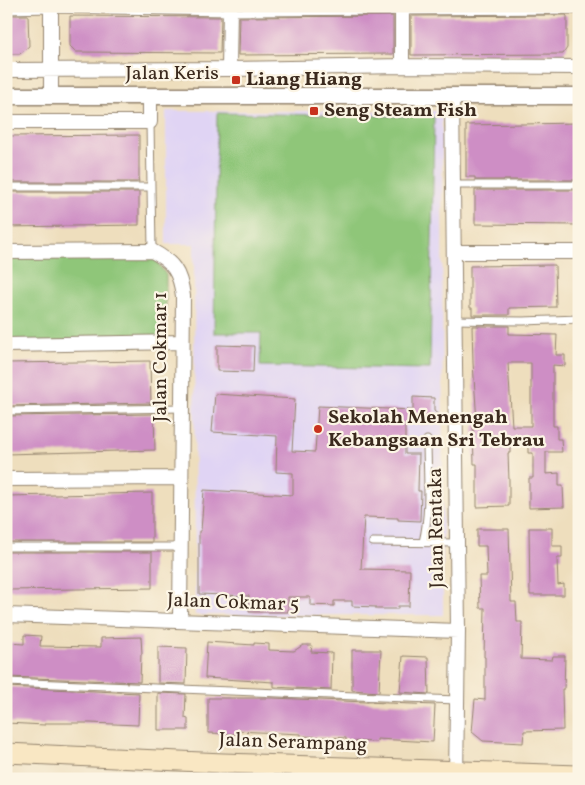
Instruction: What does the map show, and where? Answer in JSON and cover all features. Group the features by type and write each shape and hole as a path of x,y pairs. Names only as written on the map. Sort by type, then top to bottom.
{"main road":[{"name":"Jalan Serampang","path":"6,753 456,775 579,775"}],"street":[{"path":"51,8 51,96"},
{"path":"402,8 402,66"},
{"path":"229,69 230,9"},
{"path":"6,70 402,66 579,67"},
{"path":"6,122 150,122 150,95"},
{"name":"Jalan Keris","path":"6,96 579,96"},
{"name":"Jalan Rentaka","path":"452,96 458,631 456,775"},
{"path":"6,252 152,251"},
{"name":"Jalan Cokmar 1","path":"152,251 163,257 173,267 181,283 183,296 180,621"},
{"path":"454,252 579,252"},
{"path":"6,345 182,342"},
{"path":"6,479 181,478"},
{"name":"Jalan Cokmar 5","path":"6,615 458,631"}],"lane":[{"path":"6,10 51,8 579,10"},
{"path":"150,122 152,251"},
{"path":"453,185 579,184"},
{"path":"6,187 151,187"},
{"path":"454,320 523,321 579,319"},
{"path":"6,411 182,408"},
{"path":"423,542 427,506 427,440"},
{"path":"372,542 457,543"},
{"path":"6,547 180,547"},
{"path":"6,682 457,700"}],"shaded area":[{"name":"Sekolah Menengah Kebangsaan Sri Tebrau","path":"166,111 442,111 443,615 195,615 194,244 166,244"}],"green space":[{"path":"217,113 434,117 430,369 260,366 261,333 214,333"},
{"path":"142,256 156,260 166,275 166,345 6,348 6,258"}],"building":[{"path":"6,15 28,15 29,46 20,54 6,54"},
{"path":"566,15 567,48 563,54 411,55 411,16"},
{"path":"70,16 221,17 220,53 76,52 70,46"},
{"path":"393,16 393,54 238,55 239,17"},
{"path":"579,123 579,180 475,180 475,177 466,177 466,125"},
{"path":"139,135 139,182 6,182 6,136"},
{"path":"475,190 579,190 579,225 475,224"},
{"path":"6,192 139,192 139,225 6,227"},
{"path":"555,265 556,307 509,308 509,315 472,315 472,308 470,308 470,266"},
{"path":"472,326 509,326 509,334 557,335 556,355 565,355 565,366 553,365 553,426 557,426 557,439 561,439 562,452 546,452 546,474 559,473 559,486 563,486 564,507 529,508 529,478 533,478 533,453 528,453 528,438 510,438 510,453 508,453 509,506 477,507 477,464 474,464 473,427 475,427 475,422 477,422","holes":["508,363 531,363 531,426 512,426"]},
{"path":"217,345 254,346 253,372 217,371"},
{"path":"150,361 151,403 6,406 6,363"},
{"path":"215,394 295,399 292,451 315,452 318,406 413,410 413,397 434,398 434,411 447,422 428,420 428,425 405,423 405,454 419,454 418,491 421,491 420,521 364,517 361,569 410,570 409,606 398,606 398,609 376,609 376,607 352,606 352,601 334,601 334,606 310,605 310,597 288,597 288,612 249,612 249,596 199,594 199,531 201,531 204,490 293,495 293,473 276,472 277,436 212,432"},
{"path":"154,414 155,450 6,454 6,416"},
{"path":"152,493 152,542 6,542 6,496"},
{"path":"529,528 552,528 552,546 562,546 562,558 557,558 558,585 564,584 564,595 530,595"},
{"path":"477,529 509,529 511,602 516,602 517,622 522,622 521,659 552,660 553,656 565,656 564,689 562,689 563,730 524,731 523,743 483,741 472,732 475,699 485,700 485,608 480,608 479,576 487,576 486,546 477,546"},
{"path":"6,552 152,552 152,588 6,590"},
{"path":"24,635 41,636 40,646 101,647 101,638 141,637 140,682 8,677 9,643 24,644"},
{"path":"207,642 269,644 269,650 294,651 303,645 312,645 311,652 332,653 331,690 274,687 274,682 205,678"},
{"path":"158,647 187,648 186,684 158,683"},
{"path":"352,650 381,650 379,692 352,690"},
{"path":"403,656 428,657 429,694 400,692"},
{"path":"6,687 139,693 138,725 6,723"},
{"path":"158,693 186,694 185,718 188,719 188,730 158,730"},
{"path":"208,698 273,698 435,705 433,742 377,739 377,742 346,741 346,738 236,731 236,734 208,733"}],"place":[{"name":"Liang Hiang","path":"236,80"},
{"name":"Seng Steam Fish","path":"314,111"},
{"name":"Sekolah Menengah Kebangsaan Sri Tebrau","path":"318,429"}]}
